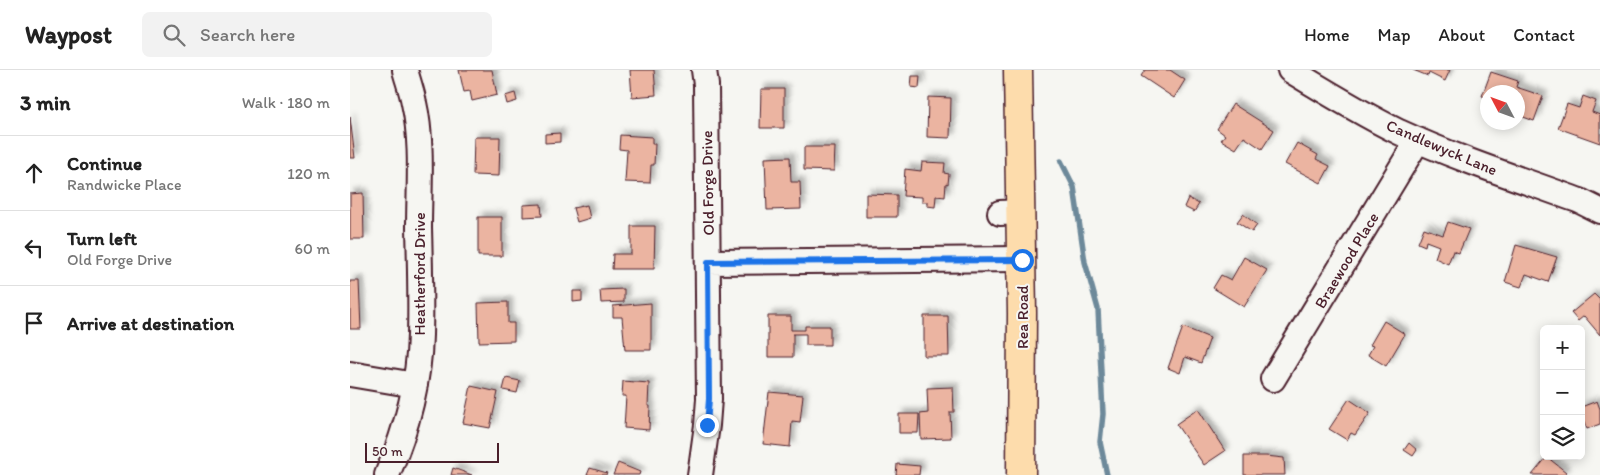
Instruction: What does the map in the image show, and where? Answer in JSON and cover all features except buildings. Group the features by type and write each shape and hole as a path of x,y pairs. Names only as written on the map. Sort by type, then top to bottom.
{"main road":[{"name":"Rea Road","path":"1018,70 1010,213 1022,260 1021,475"}],"street":[{"name":"Heatherford Drive","path":"387,475 402,436 415,385 420,337 419,159 414,104 405,70"},
{"name":"Old Forge Drive","path":"700,475 709,399 706,85 704,70"},
{"name":"Candlewyck Lane","path":"1290,70 1340,100 1418,140 1448,153 1580,201 1600,211"},
{"name":"Braewood Place","path":"1273,379 1418,140"},
{"path":"708,262 1022,260"},
{"path":"350,374 415,385"}],"waterway":[{"path":"1061,161 1074,187 1085,262 1098,309 1103,414 1100,442 1107,475"}],"route":[{"path":"707,425 709,399 708,262 1022,260"}]}
